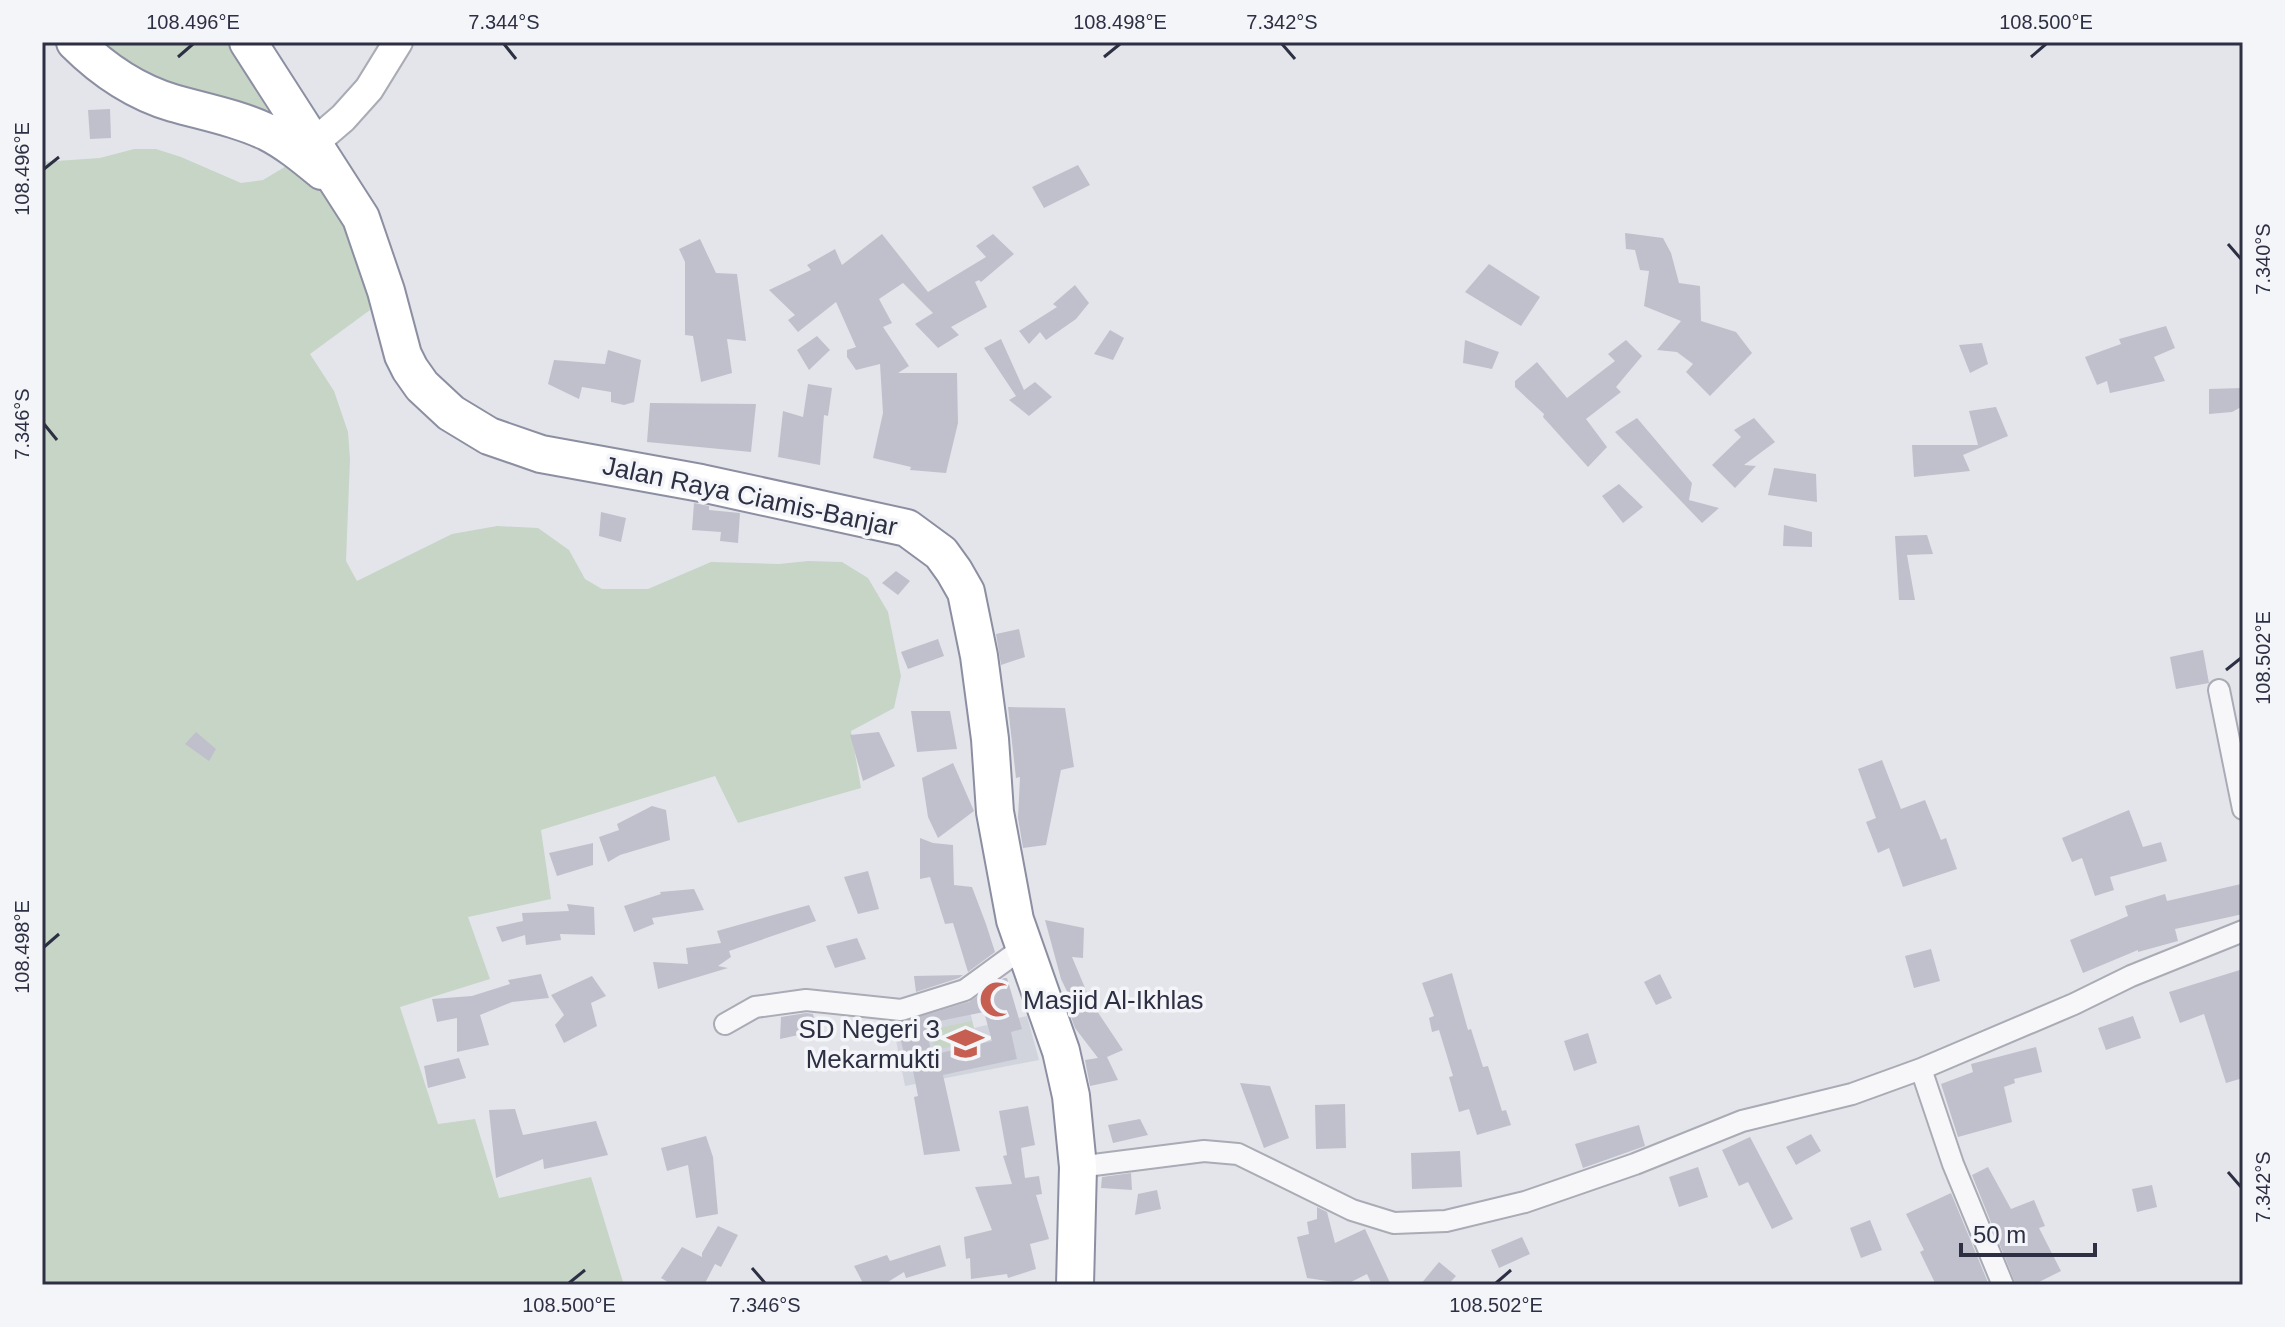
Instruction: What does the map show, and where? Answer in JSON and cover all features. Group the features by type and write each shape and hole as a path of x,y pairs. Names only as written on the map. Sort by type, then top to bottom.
{"highway":[{"name":"Jalan Raya Ciamis-Banjar","path":"75,42 114,75 137,87 170,102 232,119 307,148"},
{"name":"Jalan Raya Ciamis-Banjar","path":"248,42 307,148 361,218 386,291 403,355 422,386 451,413 489,436 541,454 701,483 907,528 941,553 966,592 979,656 990,739 995,812 1007,884 1024,947 1061,1051 1071,1096 1078,1167 1075,1285"}],"street":[{"path":"307,148 343,118 369,89 398,42"},
{"path":"2219,690 2243,809"},
{"path":"1078,1167 1204,1151 1238,1154 1352,1210 1394,1223 1446,1221 1525,1202 1635,1164 1742,1121 1852,1094 1921,1069 2074,1004 2131,976 2243,931"},
{"path":"725,1024 755,1007 806,1000 901,1010 958,994 1024,947"},
{"path":"1921,1069 1974,1219 2003,1285"}],"shaded area":[{"name":"SD Negeri 3 Mekarmukti","path":"967,998 974,1028 1027,1016 1039,1060 905,1086 891,1015"}],"green space":[{"path":"97,42 231,42 266,112 165,88"},
{"path":"134,149 156,149 241,183 263,180 288,165 326,195 344,219 359,256 370,310 310,354 334,391 348,432 350,459 346,561 357,581 452,534 497,526 538,528 569,550 585,579 602,589 648,589 711,562 842,562 868,578 888,612 901,676 894,708 851,731 861,788 738,823 715,776 541,830 551,899 468,917 490,979 400,1007 438,1124 475,1119 499,1198 591,1177 624,1285 42,1285 42,162 100,158"},
{"path":"972,1021 977,1041 935,1050 930,1030"}],"building":[{"path":"110,109 111,138 90,139 88,110"},
{"path":"1078,165 1090,185 1044,208 1032,187"},
{"path":"1625,233 1663,238 1671,253 1679,283 1700,286 1701,321 1736,332 1752,353 1710,396 1686,372 1693,364 1677,352 1657,350 1681,321 1644,306 1649,271 1640,270 1635,250 1626,249"},
{"path":"882,234 928,292 986,257 976,246 993,234 1014,254 981,282 975,282 987,307 951,327 959,335 938,348 915,324 933,313 903,283 879,299 892,323 883,327 909,366 898,373 957,373 958,423 946,473 910,470 911,467 873,458 883,413 880,364 856,370 847,357 847,350 856,347 836,302 798,332 788,320 795,315 769,290 811,270 807,265 835,249 842,265"},
{"path":"700,239 716,273 737,274 746,341 727,339 732,373 701,382 693,336 685,335 685,262 679,249"},
{"path":"1489,264 1540,297 1521,326 1465,292"},
{"path":"1075,285 1089,303 1076,319 1046,340 1040,332 1029,344 1019,331 1057,307 1053,304"},
{"path":"2166,326 2175,348 2154,357 2165,381 2110,393 2107,381 2097,385 2085,357 2121,344 2119,339"},
{"path":"1110,330 1124,338 1113,360 1094,354"},
{"path":"817,336 830,350 809,370 797,350"},
{"path":"1001,339 1024,390 1035,382 1052,397 1029,416 1009,400 1016,396 984,348"},
{"path":"1465,340 1499,352 1492,369 1463,363"},
{"path":"1626,340 1642,356 1616,387 1621,392 1586,419 1607,447 1588,467 1543,417 1544,414 1515,387 1515,381 1537,362 1567,398 1615,361 1608,354"},
{"path":"1982,343 1988,364 1970,373 1959,345"},
{"path":"608,350 641,360 634,402 624,405 611,402 611,392 582,387 579,399 548,384 554,360 605,364"},
{"path":"808,384 832,388 828,416 824,415 820,465 778,457 783,411 803,417"},
{"path":"2243,388 2243,406 2232,412 2209,414 2209,389"},
{"path":"650,403 756,404 751,452 647,442"},
{"path":"1996,407 2008,436 1963,455 1970,471 1914,477 1912,445 1978,445 1969,411"},
{"path":"1637,418 1692,483 1689,500 1719,508 1702,523 1615,432"},
{"path":"1754,418 1775,442 1744,465 1756,466 1735,488 1712,465 1741,437 1734,430"},
{"path":"1774,468 1816,474 1817,502 1768,495"},
{"path":"1619,484 1643,507 1623,523 1602,496"},
{"path":"694,503 709,506 709,510 740,513 738,543 720,541 721,532 692,530"},
{"path":"601,512 626,518 621,542 599,536"},
{"path":"1784,525 1812,532 1812,547 1783,546"},
{"path":"1927,535 1933,554 1907,555 1915,600 1899,600 1895,536"},
{"path":"896,571 910,581 898,595 882,583"},
{"path":"1019,629 1025,657 1001,665 996,634"},
{"path":"938,639 944,656 908,669 901,652"},
{"path":"2203,650 2209,683 2176,689 2170,657"},
{"path":"1008,707 1065,708 1074,767 1061,770 1046,845 1023,848 1018,818 1020,777 1016,778"},
{"path":"911,711 950,711 957,749 917,752"},
{"path":"196,732 216,749 209,761 185,744"},
{"path":"879,732 895,766 863,781 850,735"},
{"path":"1882,760 1901,809 1925,800 1941,840 1946,838 1957,869 1903,887 1889,848 1878,853 1866,822 1876,818 1858,769"},
{"path":"953,763 974,811 938,838 928,817 922,778"},
{"path":"652,806 666,810 670,840 620,855 608,862 599,837 619,830 617,824"},
{"path":"2129,810 2143,847 2161,842 2167,861 2110,877 2114,890 2095,896 2082,858 2072,862 2062,838"},
{"path":"920,838 953,845 954,885 972,887 986,924 995,952 968,972 953,923 945,924 930,877 920,879"},
{"path":"593,843 593,865 557,876 549,853"},
{"path":"868,871 879,909 858,914 844,877"},
{"path":"2241,884 2243,914 2175,929 2178,941 2138,950 2083,973 2070,940 2128,916 2125,906 2165,894 2167,901"},
{"path":"694,889 704,910 652,918 654,924 634,932 624,906 660,892"},
{"path":"567,904 594,907 595,935 560,934 561,940 526,945 525,935 502,942 496,927 523,921 522,913 569,911"},
{"path":"809,905 816,921 729,951 731,957 718,966 728,968 658,989 653,962 688,964 686,948 721,943 717,931"},
{"path":"1045,920 1084,928 1083,958 1072,957 1091,1002 1123,1050 1107,1057 1118,1080 1090,1086 1085,1060 1098,1058 1075,1028 1071,1017 1078,1014 1061,979"},
{"path":"857,938 866,959 835,968 826,946"},
{"path":"1931,949 1940,981 1914,988 1905,956"},
{"path":"2243,969 2243,1078 2226,1083 2204,1014 2180,1023 2169,992"},
{"path":"1452,973 1468,1030 1471,1029 1483,1067 1488,1066 1502,1111 1506,1110 1511,1125 1477,1135 1469,1109 1459,1112 1449,1077 1453,1076 1439,1030 1432,1032 1429,1018 1434,1016 1422,983"},
{"path":"541,974 549,998 512,1002 480,1015 489,1045 457,1052 457,1018 437,1022 432,999 472,996 510,984 508,980"},
{"path":"1660,974 1672,998 1656,1005 1644,982"},
{"path":"963,975 959,978 916,992 914,976"},
{"path":"592,976 606,996 591,1003 597,1026 564,1043 555,1025 564,1015 551,995"},
{"path":"1007,978 1022,1029 1011,1032 1017,1059 943,1075 960,1151 924,1155 912,1066 907,1067 897,1023 969,1002","holes":["984,1012 992,1041 932,1055 925,1024"]},
{"path":"813,1014 817,1031 780,1039 781,1017"},
{"path":"2133,1016 2141,1038 2106,1050 2098,1028"},
{"path":"1588,1033 1597,1063 1574,1071 1564,1041"},
{"path":"2036,1047 2042,1072 2014,1079 2015,1083 2004,1087 2012,1122 1958,1137 1941,1084 1973,1072 1971,1064"},
{"path":"459,1058 466,1078 428,1088 424,1066"},
{"path":"1240,1083 1270,1086 1289,1138 1264,1148"},
{"path":"1345,1104 1346,1148 1316,1149 1315,1105"},
{"path":"1028,1106 1035,1145 1021,1148 1025,1178 1039,1176 1042,1194 1036,1195 1049,1239 1030,1244 1036,1269 1008,1278 1007,1274 971,1279 970,1258 966,1259 964,1237 992,1230 975,1187 1012,1184 1003,1156 1007,1155 999,1111"},
{"path":"515,1109 523,1135 596,1121 608,1155 544,1169 543,1159 496,1178 489,1110"},
{"path":"1140,1119 1148,1135 1113,1143 1108,1125"},
{"path":"1639,1125 1645,1146 1583,1168 1575,1144"},
{"path":"1811,1134 1821,1151 1796,1165 1786,1147"},
{"path":"706,1136 713,1157 718,1214 696,1218 688,1165 667,1171 661,1148"},
{"path":"1750,1137 1793,1219 1772,1229 1748,1182 1739,1186 1722,1150"},
{"path":"1460,1151 1462,1187 1412,1189 1411,1153"},
{"path":"1698,1167 1708,1197 1679,1207 1669,1177"},
{"path":"1988,1167 2011,1209 2034,1200 2045,1226 2039,1228 2061,1271 2033,1285 2016,1285 1972,1175"},
{"path":"1131,1173 1132,1190 1101,1188 1102,1177"},
{"path":"2152,1185 2157,1207 2137,1212 2132,1189"},
{"path":"1157,1190 1161,1209 1135,1215 1138,1194"},
{"path":"1951,1193 1989,1285 1936,1285 1920,1252 1924,1250 1906,1214"},
{"path":"1317,1207 1327,1212 1335,1243 1365,1229 1391,1285 1372,1285 1367,1274 1347,1284 1307,1278 1297,1237 1309,1234 1307,1222 1317,1219"},
{"path":"1870,1220 1882,1250 1861,1258 1850,1228"},
{"path":"718,1226 738,1235 721,1267 715,1264 704,1285 673,1285 661,1278 682,1247 702,1257"},
{"path":"1522,1237 1530,1254 1499,1268 1491,1250"},
{"path":"940,1245 946,1266 906,1278 904,1272 883,1285 864,1285 854,1266 887,1255 890,1261"},
{"path":"1439,1262 1456,1276 1448,1285 1420,1285"}],"place":[{"name":"Masjid Al-Ikhlas","path":"997,1000"},
{"name":"SD Negeri 3 Mekarmukti","path":"966,1044"}]}
